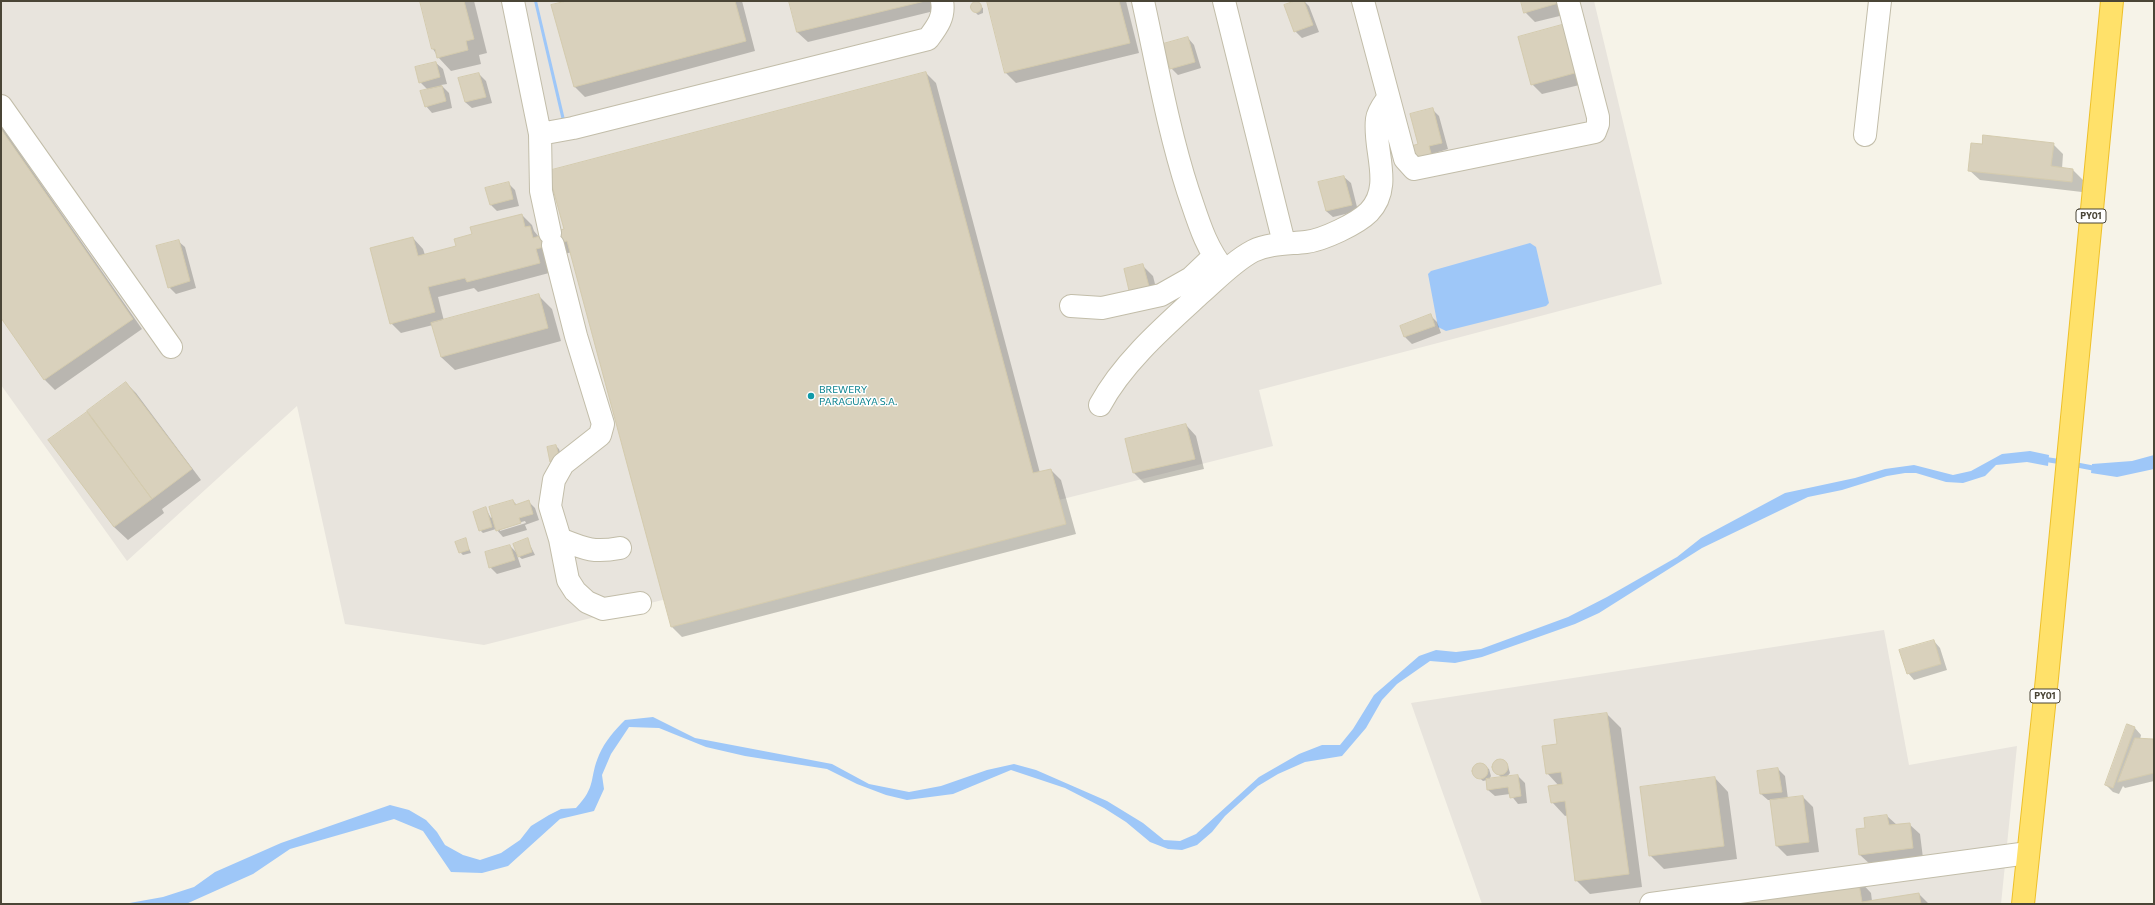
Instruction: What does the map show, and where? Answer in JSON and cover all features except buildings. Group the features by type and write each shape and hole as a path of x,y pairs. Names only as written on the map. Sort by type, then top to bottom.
{"highway":[{"name":"PY01","path":"2023,904 2112,1"}],"lane":[{"path":"513,1 540,134 541,191 576,336 603,424 600,435 563,464 554,480 550,506 560,539 568,580 575,591 587,602 603,609 640,603"},
{"path":"540,134 573,128 928,39 939,25 944,10 942,1"},
{"path":"1143,1 1174,146 1204,239 1219,264"},
{"path":"1224,1 1284,243"},
{"path":"1363,1 1405,158 1414,169 1595,132 1598,124 1598,117 1568,1"},
{"path":"1865,135 1880,1"},
{"path":"1071,306 1102,308 1161,295 1219,264 1253,251 1284,243 1308,242 1342,229 1367,214 1375,205 1380,194 1381,173 1377,119 1381,108 1388,98"},
{"path":"1,106 171,347"},
{"path":"1100,405 1109,388 1219,264"},
{"path":"560,539 587,550 603,551 620,548"},
{"path":"1651,904 2028,853"}],"shaded area":[{"path":"1,1 1594,1 1662,284 1259,390 1273,446 484,645 345,624 297,406 127,561 1,385"},
{"path":"1884,630 1909,765 2017,746 2001,904 1482,904 1411,703"}],"water":[{"path":"534,1 537,1 566,124 563,125"},
{"path":"1530,243 1536,247 1549,303 1546,306 1446,331 1438,327 1428,274 1431,271"},
{"path":"2030,451 2049,455 2048,466 2027,462 1996,465 1985,476 1963,483 1946,482 1916,473 1905,473 1887,476 1842,490 1808,497 1702,548 1599,613 1575,624 1482,657 1455,663 1430,661 1397,684 1382,700 1366,728 1342,756 1305,762 1278,774 1258,786 1225,816 1212,832 1197,845 1182,850 1168,849 1150,842 1126,822 1104,808 1065,788 1011,770 953,794 907,800 886,795 857,784 827,769 745,756 706,747 659,728 629,727 611,754 602,775 604,789 594,811 560,819 508,866 482,873 451,872 423,831 394,819 290,849 253,874 186,904 124,904 163,897 194,887 215,872 281,843 390,805 409,810 426,820 437,832 445,845 463,855 480,860 501,853 520,840 531,826 549,815 561,809 576,808 590,788 599,755 604,745 614,732 625,720 653,717 695,738 832,764 869,784 909,792 941,786 987,770 1014,764 1036,770 1107,801 1143,823 1164,840 1180,841 1196,834 1259,777 1299,754 1322,745 1340,745 1353,729 1374,695 1419,656 1436,650 1456,652 1481,649 1568,617 1607,597 1677,557 1701,538 1785,493 1855,478 1885,469 1914,465 1953,475 1971,471 2002,454"},
{"path":"2154,455 2154,469 2117,477 2091,473 2092,464 2132,461"}],"waterway":[{"path":"2043,459 2062,462"},
{"path":"2072,464 2098,469"}],"place":[{"name":"BREWERY PARAGUAYA S.A.","path":"811,396"}]}
